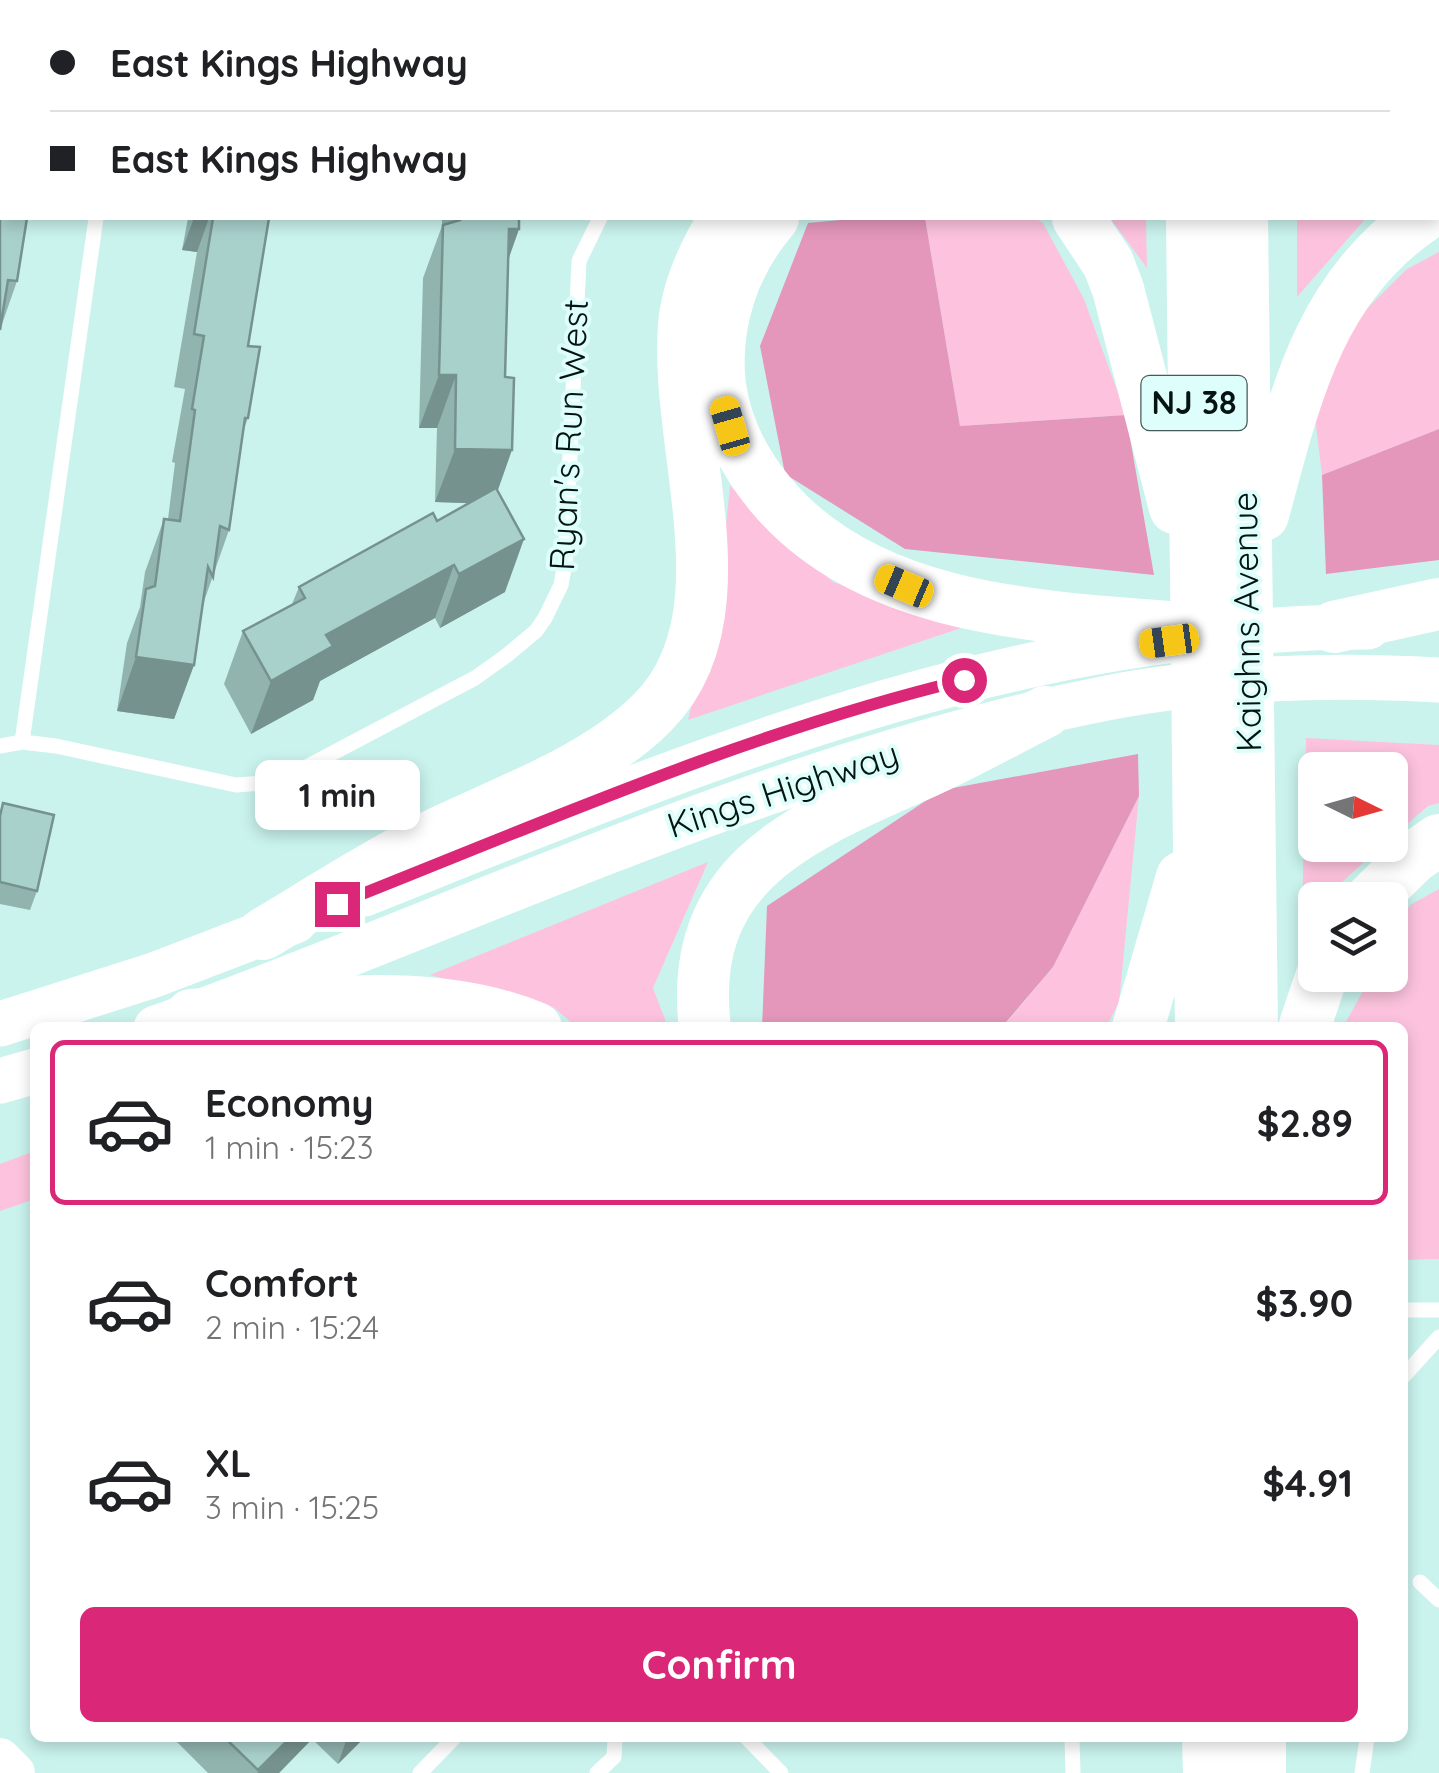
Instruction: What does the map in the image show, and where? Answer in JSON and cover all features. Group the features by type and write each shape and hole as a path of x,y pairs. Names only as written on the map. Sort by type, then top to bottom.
{"highway":[{"path":"263,934 412,846 605,750 656,710 675,683 699,622 703,586 703,554 682,384 686,311 696,275 724,220"},
{"path":"771,220 744,256 732,284 720,339 718,370 730,426 743,457 783,510 838,554 904,586 1107,635 1238,632"},
{"path":"1079,220 1101,249 1118,289 1196,588"},
{"name":"Kaighns Avenue","path":"1192,220 1201,1022"},
{"name":"Kaighns Avenue","path":"1242,220 1252,1022"},
{"path":"1247,574 1289,421 1317,341 1336,305 1359,274 1383,246 1418,220"},
{"path":"1334,652 1439,604"},
{"path":"705,1022 707,959 715,932 737,888 752,869 817,821 916,777 1044,712"},
{"path":"1140,1022 1199,813"},
{"path":"1388,882 1414,856 1439,840"},
{"path":"1306,1022 1316,992"},
{"path":"174,1021 398,1001 471,1008 522,1022"},
{"path":"1208,1742 1209,1773"},
{"path":"1260,1742 1260,1773"}],"main road":[{"path":"1238,632 1334,652 1439,630"},
{"path":"0,1024 154,975 630,789 806,726 933,687 1052,658 1107,635"},
{"name":"Kings Highway","path":"174,1021 596,855 792,783 967,732 1109,697 1222,684 1334,652 1439,680"},
{"path":"0,1081 30,1072"}],"street":[{"path":"0,1758 16,1773"}],"lane":[{"path":"22,742 96,220"},
{"name":"Ryan's Run West","path":"0,746 22,742 56,746 236,785 278,782 474,678 536,631 554,600 565,563 579,261 599,220"},
{"path":"1408,1310 1439,1310"},
{"path":"1408,1371 1439,1337"},
{"path":"1420,1582 1439,1600"},
{"path":"420,1773 450,1742"},
{"path":"606,1770 617,1742"},
{"path":"751,1742 781,1773"},
{"path":"1072,1742 1073,1773"},
{"path":"1362,1773 1366,1742"}],"shaded area":[{"path":"925,220 1038,220 1084,299 1126,415 960,426"},
{"path":"925,220 960,426 1126,415 1154,575 905,549 785,474 760,346 808,223"},
{"path":"1111,220 1146,220 1147,268"},
{"path":"1297,220 1364,220 1297,297"},
{"path":"1439,252 1439,429 1322,475 1315,418 1352,323 1407,269"},
{"path":"1439,429 1439,560 1326,574 1322,475"},
{"path":"730,486 833,582 970,625 688,720 719,591"},
{"path":"1306,738 1439,745 1439,803 1428,806 1408,823 1408,752 1306,752"},
{"path":"1138,754 1139,796 1053,967 1006,1022 762,1022 767,906 942,790"},
{"path":"1139,796 1119,1003 1109,1022 1007,1022 1053,967"},
{"path":"708,862 653,988 666,1022 571,1022 553,1007 430,975"},
{"path":"1303,862 1364,862 1342,882 1303,882"},
{"path":"1439,889 1439,1259 1408,1260 1408,1022 1346,1022 1363,992 1408,992 1408,909"},
{"path":"30,1153 30,1201 0,1211 0,1164"}],"building":[{"path":"0,220 27,220 17,281 8,280 0,330"},
{"path":"213,220 269,220 248,346 260,347 229,530 220,526 213,577 208,567 194,665 136,657 146,589 155,586 164,519 180,521 204,336 194,334"},
{"path":"460,220 519,220 519,229 509,229 505,377 514,378 512,450 455,449 456,375 439,375 443,225"},
{"path":"496,488 524,539 459,574 454,565 326,635 333,646 271,681 243,631 305,598 299,587 433,513 437,521"},
{"path":"3,803 54,815 37,891 0,882"},
{"path":"229,1742 286,1742 258,1770"}],"route":[{"path":"337,904 725,754 870,705 964,680"}]}
